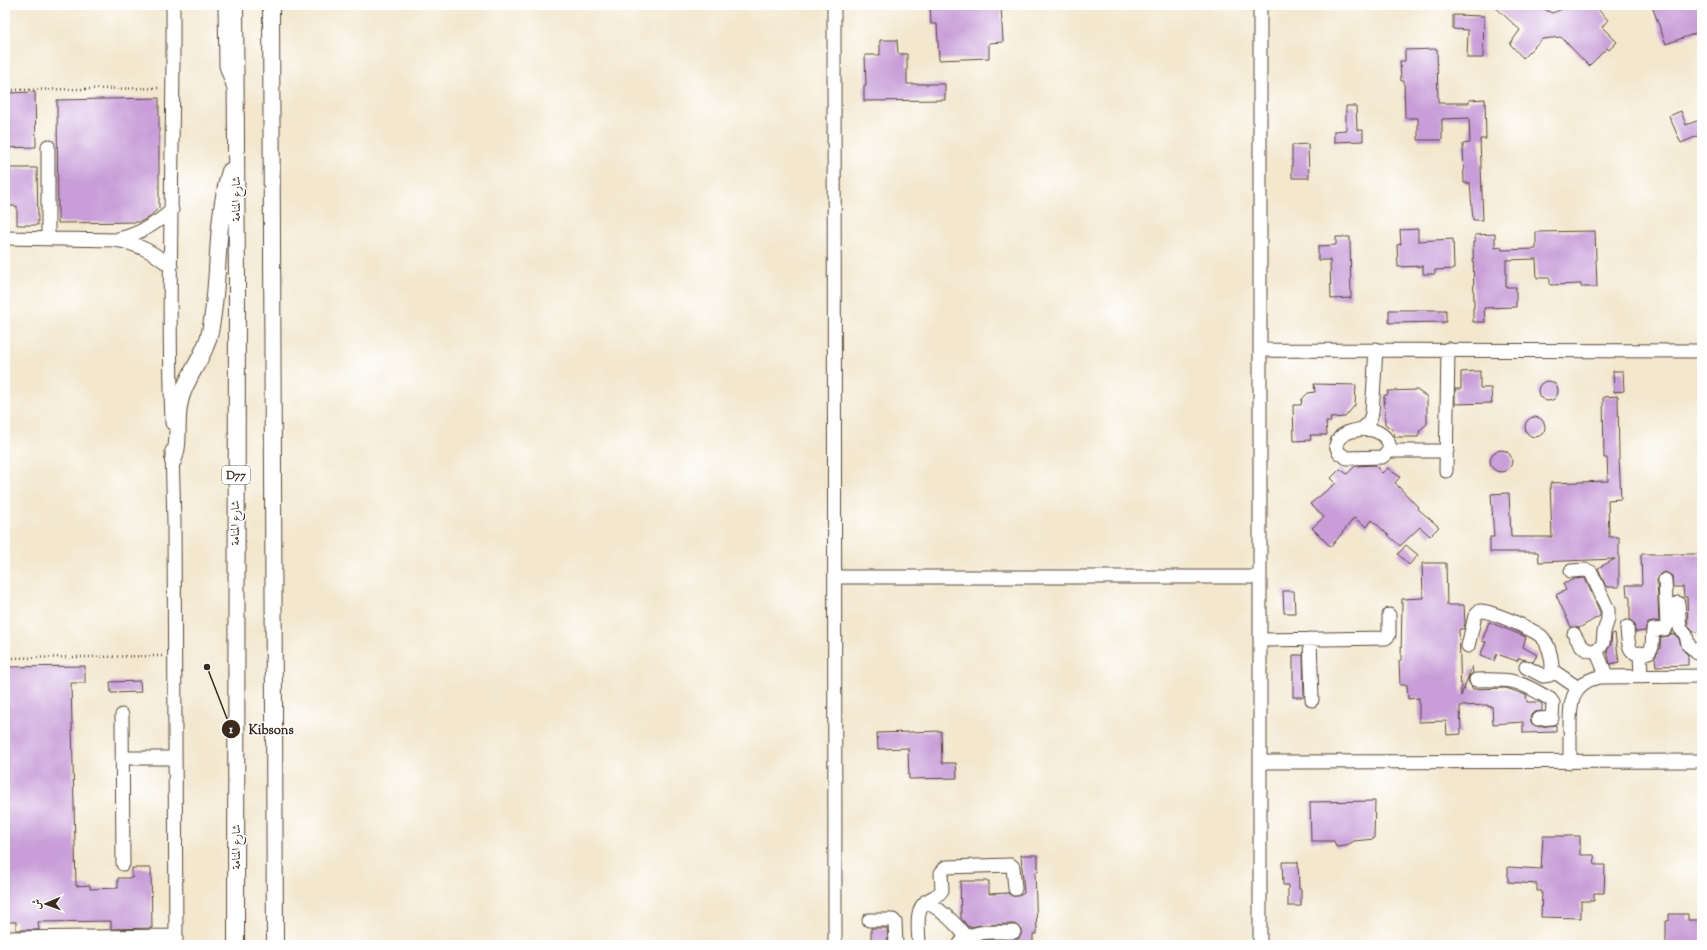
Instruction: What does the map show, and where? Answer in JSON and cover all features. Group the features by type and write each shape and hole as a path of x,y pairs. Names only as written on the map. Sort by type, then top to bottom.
{"main road":[{"name":"شارع المنامة","path":"235,5 236,945"},
{"path":"271,5 275,945"},
{"path":"173,462 176,450 177,413 180,400 190,375 204,353 211,330 222,205 236,152"}],"street":[{"path":"5,938 176,940 173,462 171,397 171,267 174,88 173,5"},
{"path":"225,5 226,66 235,92"},
{"path":"834,5 835,945"},
{"path":"1260,5 1260,945"},
{"path":"48,146 48,239"},
{"path":"116,240 146,230 160,221 172,210"},
{"path":"5,238 116,240 146,248 171,267"},
{"path":"1260,350 1448,349 1702,351"},
{"path":"1446,471 1448,349"},
{"path":"1362,429 1369,423 1372,413 1376,350"},
{"path":"1389,451 1389,441 1374,431 1362,429 1344,434 1337,440 1337,449 1342,456 1347,458 1382,457 1389,451 1447,451"},
{"path":"1571,571 1585,570 1591,572 1607,606 1608,615 1603,643 1600,649 1592,651 1583,648 1574,634"},
{"path":"835,577 1260,577"},
{"path":"1627,627 1629,648 1634,652 1640,653 1647,653 1651,650 1653,630 1665,629 1667,626 1665,580"},
{"path":"1570,762 1571,702 1578,688 1591,679 1607,677 1702,674 1702,654 1697,653 1688,644 1686,635 1680,628 1678,603"},
{"path":"1468,646 1475,616 1480,612 1487,611 1541,637 1547,646 1552,670 1550,675 1545,677 1526,667"},
{"path":"1260,640 1386,638 1389,635 1390,615"},
{"path":"1310,639 1312,700"},
{"path":"1596,650 1607,677"},
{"path":"1640,653 1641,677"},
{"path":"1552,670 1578,688"},
{"path":"1476,680 1506,680 1522,683 1551,700 1553,709 1551,719 1538,719"},
{"path":"1553,709 1570,710"},
{"path":"122,715 123,864"},
{"path":"122,758 175,758"},
{"path":"1260,762 1702,761"},
{"path":"919,945 919,910 926,901 941,893 941,873 946,867 1011,865 1013,868 1015,889"},
{"path":"926,901 958,925 962,941 972,934 1014,932"},
{"path":"869,920 893,920 895,922 896,945"}],"path":[{"path":"5,90 174,88"},
{"path":"5,658 174,656"}],"building":[{"path":"930,5 1001,5 1003,42 989,43 989,58 939,60 937,24 931,24"},
{"path":"1493,5 1536,5 1552,13 1573,5 1594,5 1608,20 1602,27 1617,42 1609,50 1607,48 1589,66 1561,37 1542,39 1523,58 1510,44 1520,30"},
{"path":"1664,5 1702,5 1702,31 1666,44 1653,9"},
{"path":"1453,15 1484,16 1483,58 1467,58 1468,30 1453,29"},
{"path":"880,40 897,40 898,54 907,54 907,84 945,84 945,100 864,101 864,85 866,85 865,55 880,55"},
{"path":"1437,49 1438,103 1469,103 1469,100 1485,99 1486,139 1480,139 1483,220 1473,220 1470,183 1464,183 1463,144 1470,143 1469,118 1442,119 1442,140 1418,140 1418,118 1405,118 1404,81 1401,81 1400,61 1405,61 1405,50"},
{"path":"35,92 36,147 5,148 5,93"},
{"path":"159,98 159,208 149,217 140,222 58,223 57,100"},
{"path":"1346,106 1356,106 1357,130 1363,130 1363,141 1334,142 1334,131 1346,130"},
{"path":"1681,111 1686,125 1702,119 1702,134 1681,143 1669,116"},
{"path":"1308,144 1309,178 1292,178 1292,145"},
{"path":"5,168 37,168 38,225 17,225 17,206 5,206"},
{"path":"1418,229 1418,241 1453,239 1454,269 1435,270 1435,274 1423,274 1423,266 1398,267 1397,245 1401,244 1400,230"},
{"path":"1595,231 1597,287 1581,287 1581,284 1550,285 1550,278 1537,278 1536,259 1506,260 1506,287 1516,287 1516,307 1484,308 1485,322 1473,322 1473,242 1475,242 1475,235 1495,234 1495,248 1501,247 1502,250 1536,249 1536,232"},
{"path":"1336,237 1350,237 1351,298 1331,299 1330,260 1318,260 1318,246 1336,245"},
{"path":"1389,310 1446,310 1446,322 1389,323"},
{"path":"1480,371 1480,388 1491,388 1492,403 1455,404 1455,389 1461,389 1461,372"},
{"path":"1613,371 1623,371 1624,391 1614,392"},
{"path":"1548,381 1555,384 1558,391 1555,398 1548,401 1541,398 1538,391 1541,384"},
{"path":"1314,384 1356,385 1355,405 1345,417 1330,418 1331,422 1326,422 1327,435 1310,435 1311,440 1294,441 1293,405 1301,405 1302,399 1308,393 1315,392"},
{"path":"1417,390 1427,397 1427,424 1420,430 1418,437 1395,437 1393,430 1385,424 1384,396 1388,394 1388,391"},
{"path":"1618,396 1621,499 1608,500 1609,537 1619,537 1619,587 1606,587 1598,568 1615,559 1539,562 1538,552 1490,552 1490,537 1494,537 1491,494 1509,493 1511,537 1552,537 1550,483 1608,481 1607,458 1604,458 1603,397"},
{"path":"1535,417 1542,420 1545,427 1542,434 1535,437 1528,434 1525,427 1528,420"},
{"path":"1501,450 1509,453 1512,461 1509,469 1501,472 1493,469 1490,461 1493,453"},
{"path":"1375,465 1382,473 1387,468 1400,477 1395,483 1418,507 1417,508 1439,527 1430,536 1420,527 1400,546 1372,520 1367,527 1354,518 1331,547 1312,528 1324,517 1310,504 1336,483 1331,478 1340,469 1347,474 1355,466"},
{"path":"1406,545 1418,555 1409,565 1398,554"},
{"path":"1641,554 1702,554 1702,631 1693,632 1688,625 1687,597 1684,597 1683,587 1673,587 1672,576 1665,572 1660,574 1657,580 1659,621 1648,623 1645,631 1635,632 1634,623 1630,620 1630,596 1627,596 1626,585 1642,585"},
{"path":"1422,563 1446,563 1447,605 1464,605 1464,629 1459,629 1461,696 1472,666 1473,673 1469,676 1468,681 1473,689 1506,688 1526,695 1527,702 1539,702 1542,704 1542,711 1534,712 1531,715 1530,719 1532,724 1539,727 1556,725 1556,732 1523,733 1523,722 1493,724 1492,706 1488,707 1488,705 1460,706 1461,734 1447,735 1446,721 1419,722 1419,698 1408,699 1407,685 1400,685 1399,661 1401,660 1402,599 1423,598"},
{"path":"1585,578 1600,612 1600,616 1579,628 1571,627 1556,595 1566,590 1563,584 1574,579"},
{"path":"1283,591 1294,591 1295,613 1284,613"},
{"path":"1489,622 1526,637 1523,647 1537,655 1533,662 1519,658 1517,661 1497,654 1494,661 1480,656 1486,642 1482,641"},
{"path":"1615,633 1619,662 1610,664 1607,651 1611,644 1612,634"},
{"path":"1674,634 1679,639 1682,649 1688,655 1688,665 1656,666 1655,657 1660,648 1661,637 1669,636"},
{"path":"1293,655 1303,655 1304,697 1293,697"},
{"path":"85,666 85,683 71,683 76,886 90,885 90,889 118,888 118,878 132,878 132,868 151,868 152,928 111,929 111,921 38,922 39,930 16,930 16,922 5,922 5,667"},
{"path":"140,681 141,692 111,693 110,682"},
{"path":"941,731 942,763 956,763 957,778 909,779 908,748 878,749 877,733"},
{"path":"1375,801 1374,839 1354,841 1346,846 1336,847 1334,841 1311,841 1310,802"},
{"path":"1543,836 1580,836 1580,855 1594,855 1595,865 1605,865 1604,893 1594,893 1594,901 1581,901 1581,918 1541,917 1542,891 1537,891 1537,884 1508,882 1508,867 1541,869"},
{"path":"1021,855 1038,855 1038,872 1035,872 1037,934 1033,934 1033,945 980,945 980,941 985,940 1018,939 1021,935 1021,928 1014,924 968,927 961,918 960,881 989,881 989,894 1008,893 1012,896 1019,896 1024,893"},
{"path":"1282,862 1298,862 1301,906 1288,906 1288,885 1283,885"},
{"path":"1669,914 1688,914 1688,920 1702,920 1702,945 1666,945 1666,921 1669,921"},
{"path":"871,928 887,928 888,945 871,945"}],"place":[{"name":"Kibsons","path":"207,667"}]}
